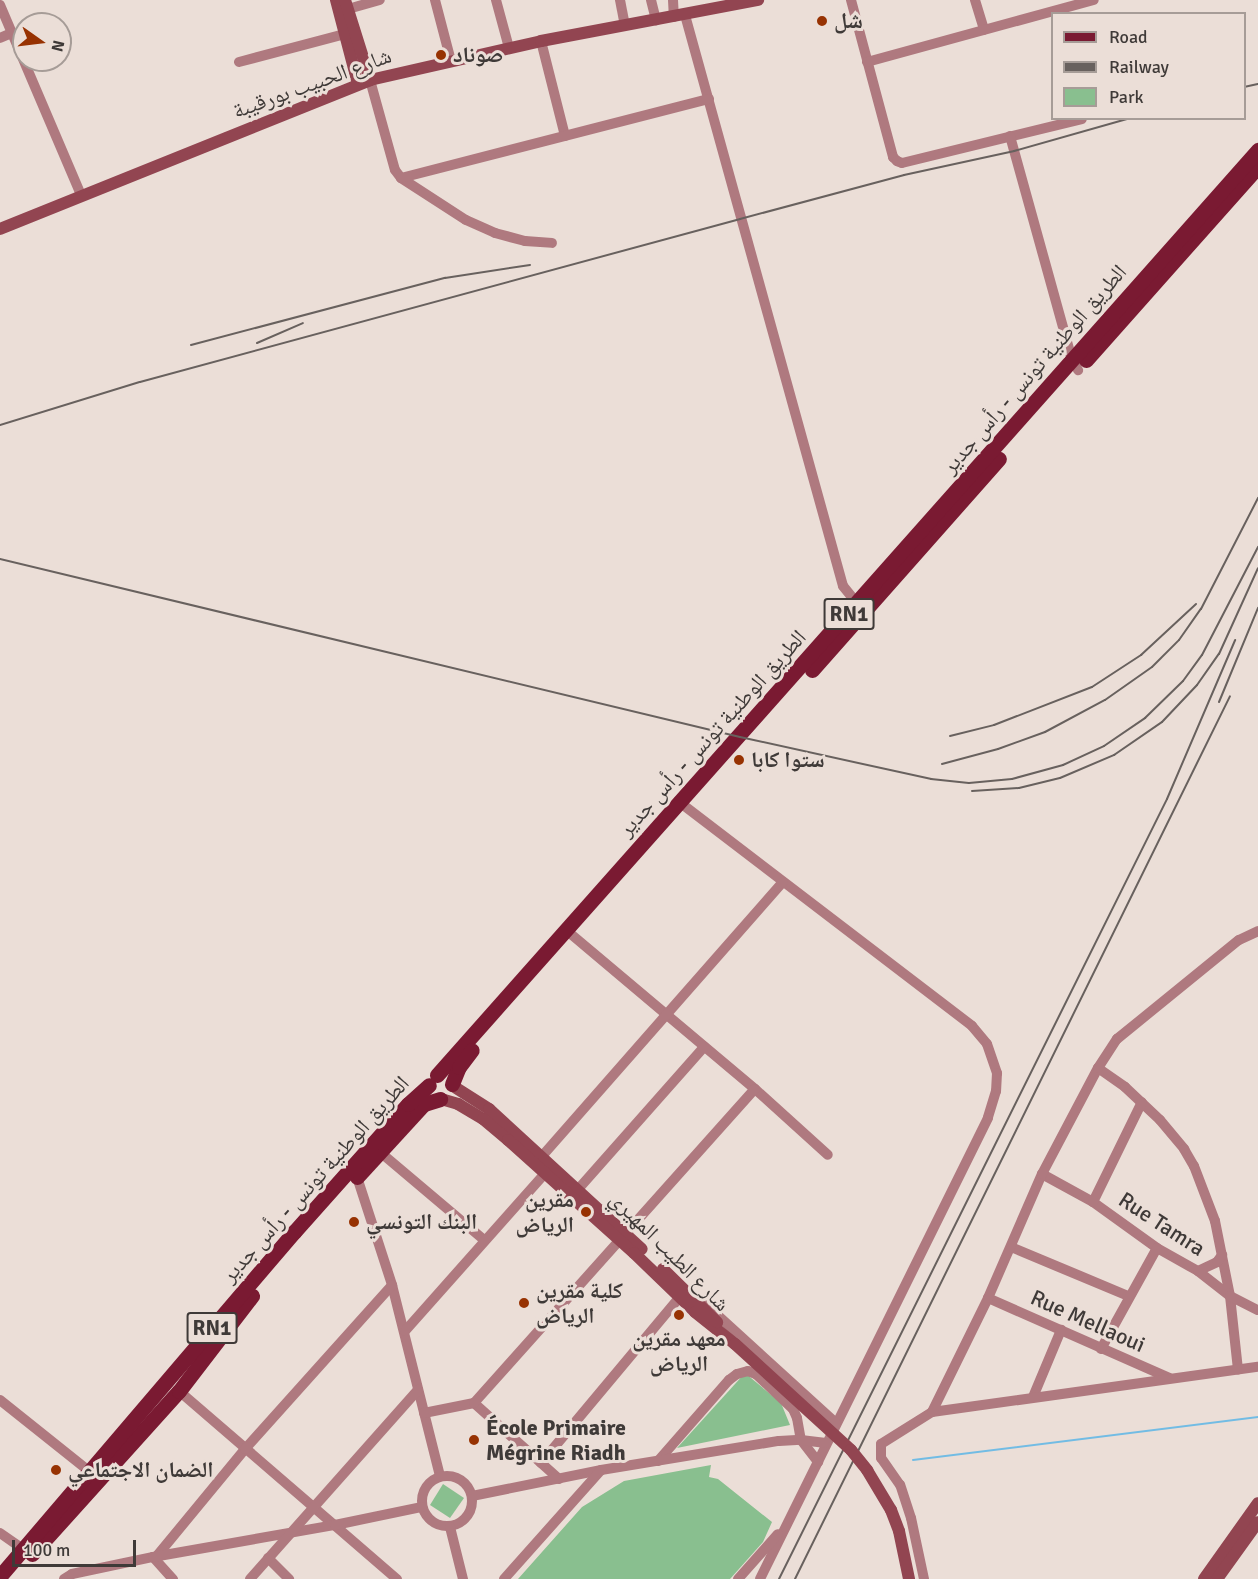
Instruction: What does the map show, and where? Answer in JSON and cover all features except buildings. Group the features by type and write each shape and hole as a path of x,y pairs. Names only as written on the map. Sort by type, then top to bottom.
{"main road":[{"name":"الطريق الوطنية تونس - رأس جدير","path":"452,1085 459,1067 477,1042 572,935 682,804 733,745 861,608 1075,365 1258,150"},
{"name":"الطريق الوطنية تونس - رأس جدير","path":"1075,365 1258,166"},
{"name":"الطريق الوطنية تونس - رأس جدير","path":"11,1579 27,1552 89,1471 294,1232 682,804"},
{"path":"440,1099 430,1093 433,1080 445,1076 452,1085"},
{"name":"RN1","path":"440,1099 451,1093 452,1085"},
{"name":"الطريق الوطنية تونس - رأس جدير","path":"0,1576 27,1552 179,1391 252,1295 357,1176 424,1104 440,1099"}],"street":[{"path":"336,0 345,34 395,170 401,178 466,220 495,233 525,241 552,243"},
{"path":"364,82 347,4 380,0"},
{"path":"435,0 451,61"},
{"path":"496,0 509,48"},
{"path":"620,0 624,25"},
{"path":"651,0 656,20"},
{"path":"673,0 709,99 740,219 843,586 861,608"},
{"name":"شارع الحبيب بورقيبة","path":"0,229 364,82 541,41 758,0"},
{"path":"851,0 892,157 897,161 902,163 1078,120"},
{"path":"975,0 984,30"},
{"path":"867,62 1094,0"},
{"path":"0,5 12,33 0,38"},
{"path":"239,62 345,34"},
{"path":"541,41 565,136"},
{"path":"29,72 81,195"},
{"path":"401,178 709,99"},
{"path":"1010,136 1075,365"},
{"path":"682,804 972,1026 990,1049 996,1073 996,1091 988,1118 760,1579"},
{"path":"538,1161 783,882"},
{"path":"932,1412 988,1298 1042,1174 1098,1068 1125,1032 1239,940 1258,931"},
{"path":"572,935 755,1089 828,1155"},
{"path":"575,1194 704,1047"},
{"path":"1098,1068 1142,1102 1172,1133 1194,1166 1215,1221 1230,1296 1238,1370"},
{"name":"شارع الطيب المهيري","path":"452,1085 489,1110 538,1161 682,1293 713,1327 719,1329 851,1450 867,1470 891,1510 899,1532 909,1579"},
{"path":"424,1413 474,1403 755,1089"},
{"name":"شارع الطيب المهيري","path":"440,1099 458,1104 483,1119 538,1161"},
{"path":"1093,1202 1142,1102"},
{"path":"380,1152 484,1240"},
{"path":"405,1331 548,1170"},
{"name":"Rue Tamra","path":"1042,1174 1093,1202 1157,1248 1198,1271 1230,1296 1258,1310"},
{"path":"357,1176 405,1331 440,1476"},
{"path":"1011,1246 1128,1296"},
{"path":"1101,1349 1128,1296 1157,1248"},
{"path":"1198,1271 1217,1262 1222,1255"},
{"path":"155,1557 245,1449 392,1285"},
{"path":"541,1463 682,1293 725,1320 836,1423"},
{"name":"Rue Mellaoui","path":"988,1298 1172,1379"},
{"path":"1033,1397 1061,1330"},
{"path":"1136,1384 1141,1367"},
{"path":"924,1579 905,1500 879,1453 885,1440 932,1412 1258,1368"},
{"path":"658,1461 729,1380 743,1371 756,1374 793,1409 801,1440 818,1462"},
{"path":"250,1579 312,1506 418,1390"},
{"path":"179,1391 397,1579"},
{"path":"0,1400 89,1471"},
{"path":"474,1403 558,1479"},
{"path":"472,1496 658,1461 801,1440 826,1443"},
{"path":"504,1579 601,1470"},
{"path":"440,1476 451,1476 461,1480 472,1496 468,1515 460,1523 450,1527 433,1523 422,1506 425,1487 440,1476"},
{"path":"1204,1579 1258,1503"},
{"path":"64,1579 72,1574 155,1557 291,1531 335,1526 422,1506"},
{"path":"1217,1579 1258,1522"},
{"path":"738,1579 786,1525"},
{"path":"450,1527 463,1579"},
{"path":"0,1533 27,1552"},
{"path":"155,1557 173,1579"},
{"path":"268,1558 289,1579"}],"green space":[{"path":"745,1373 781,1403 790,1425 677,1448"},
{"path":"711,1465 709,1477 718,1479 772,1522 763,1542 730,1579 518,1579 582,1507 624,1481"},
{"path":"443,1484 464,1498 450,1518 430,1505"}],"waterway":[{"path":"913,1460 1258,1417"}],"railway":[{"path":"1246,87 1258,84"},
{"path":"0,425 140,382 740,219 904,175 1014,151 1124,120"},
{"path":"191,345 445,278 530,265"},
{"path":"257,343 303,323"},
{"path":"942,764 998,749 1045,732 1105,700 1152,667 1179,640 1201,609 1258,498"},
{"path":"0,559 740,737 931,779 969,783 1012,779 1063,765 1104,746 1145,718 1183,681 1202,655 1258,547"},
{"path":"972,791 1019,788 1060,778 1114,755 1162,722 1197,685 1219,654 1258,568"},
{"path":"950,736 994,725 1092,687 1141,655 1196,604"},
{"path":"1219,702 1258,608"},
{"path":"779,1579 1167,799 1235,640"},
{"path":"795,1579 1230,696"}],"place":[{"name":"شل","path":"822,21"},
{"name":"صوناد","path":"441,55"},
{"name":"ستوا كابا","path":"739,760"},
{"name":"مقرين الرياض","path":"586,1212"},
{"name":"البنك التونسي","path":"354,1222"},
{"name":"كلية مقرين الرياض","path":"524,1303"},
{"name":"معهد مقرين الرياض","path":"679,1315"},
{"name":"École Primaire Mégrine Riadh","path":"474,1440"},
{"name":"الضمان الاجتماعي","path":"56,1470"}]}
